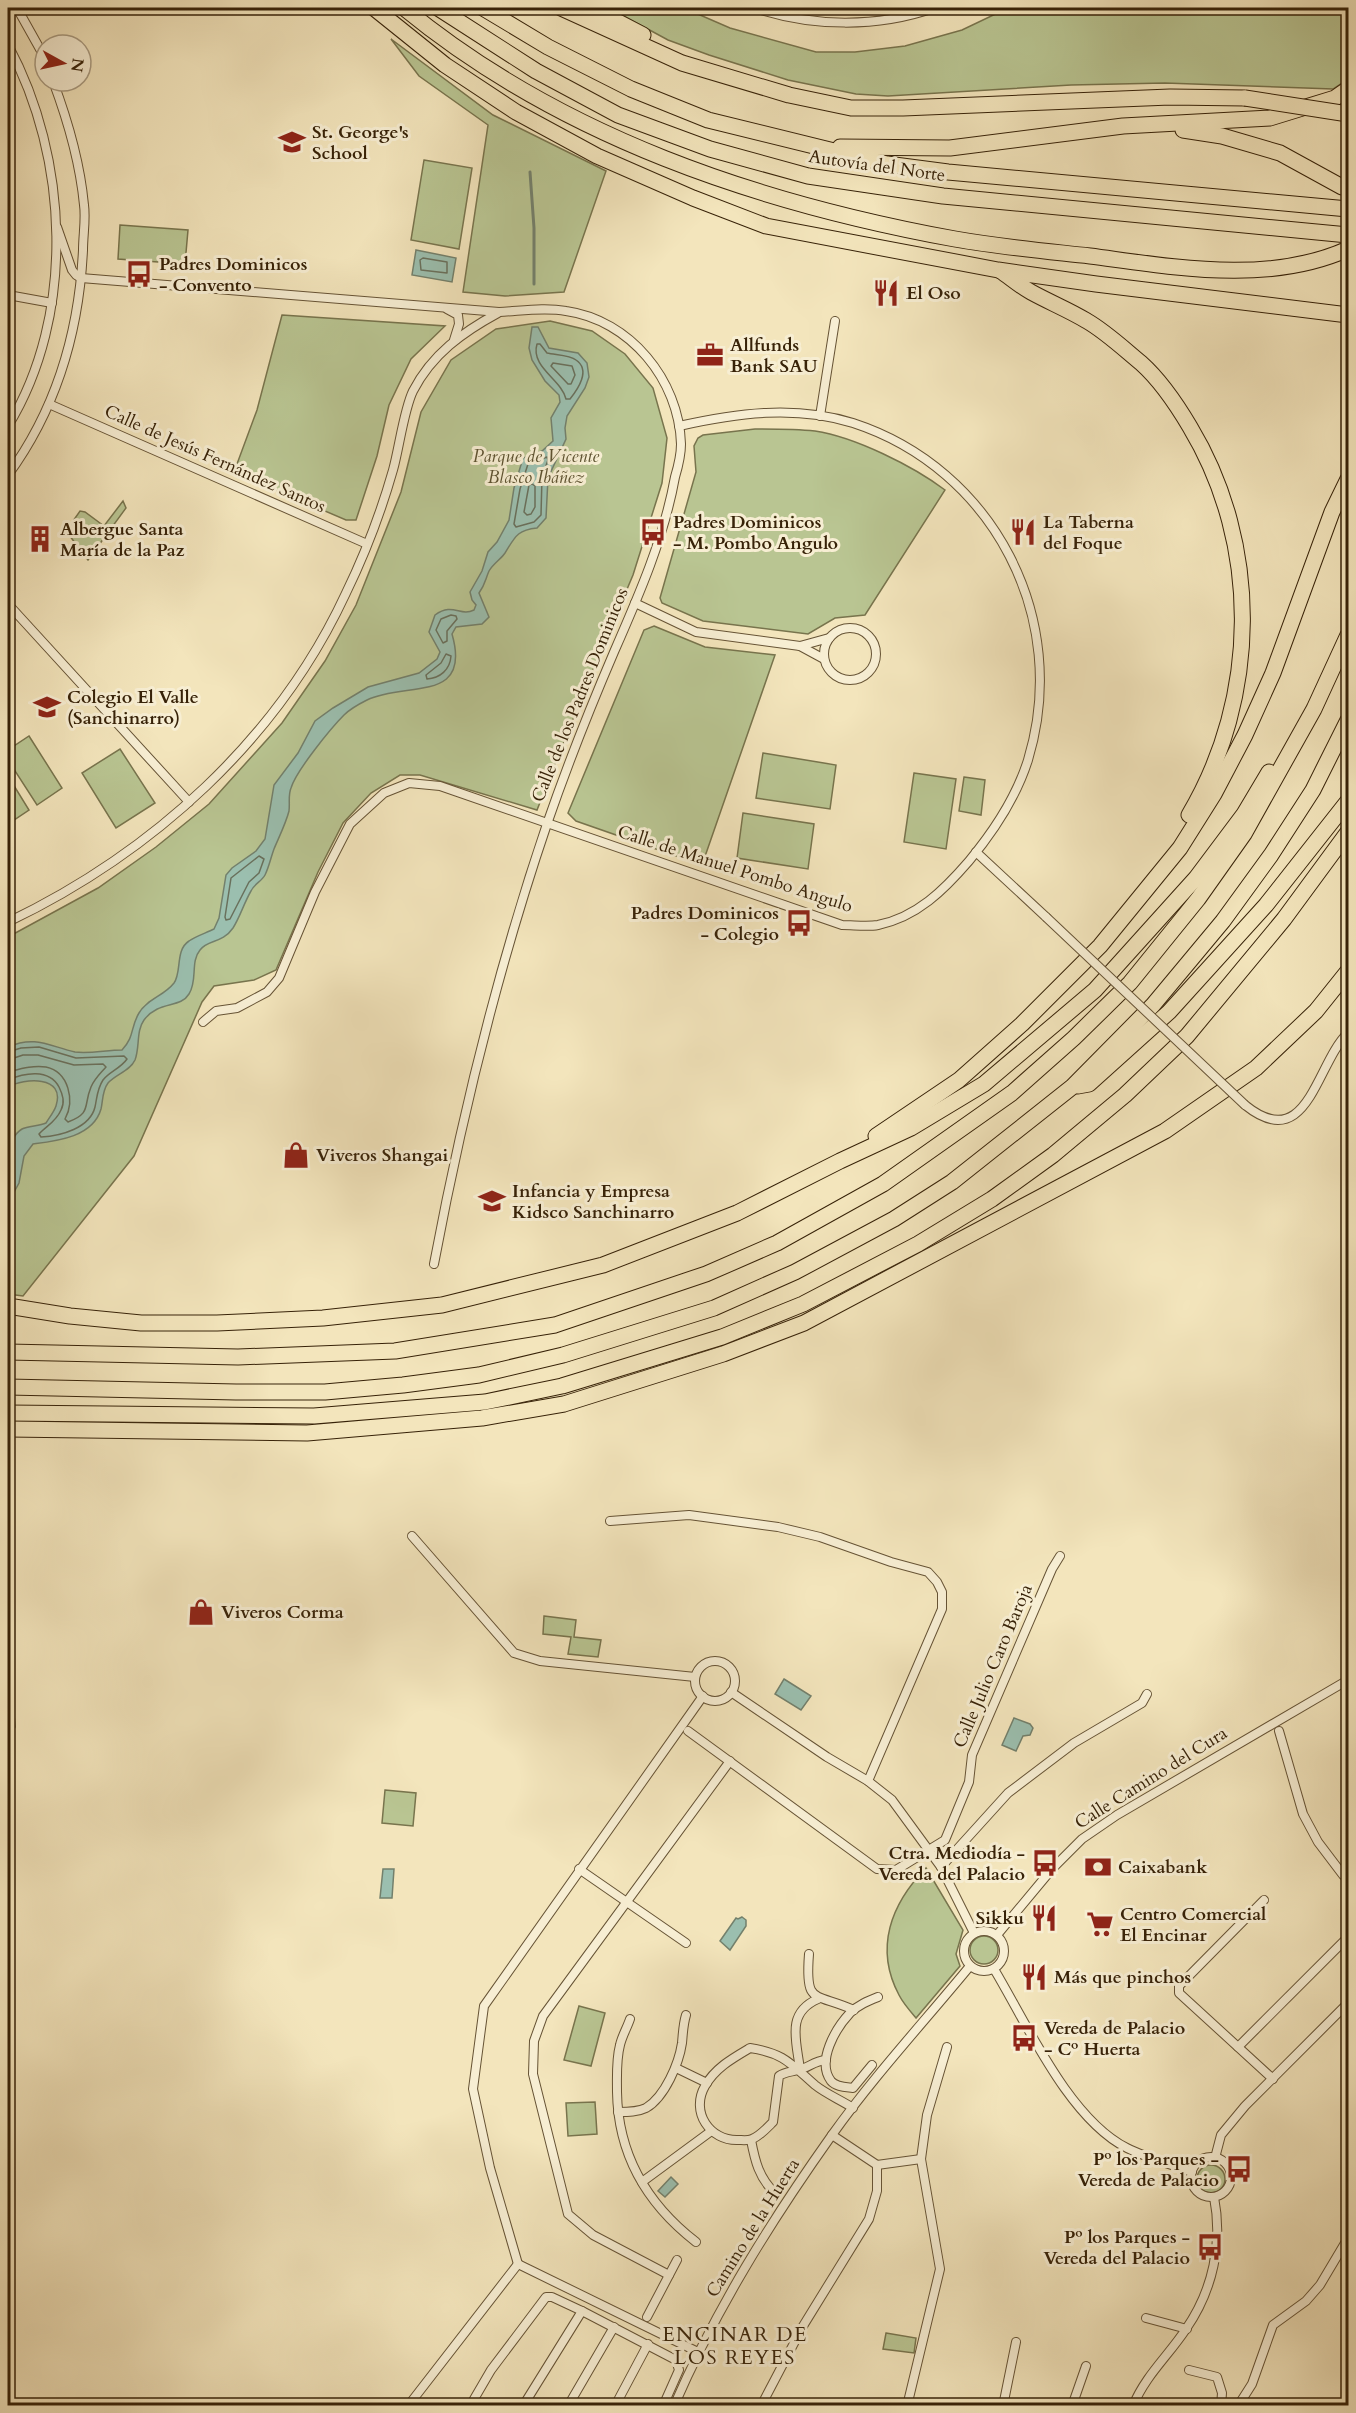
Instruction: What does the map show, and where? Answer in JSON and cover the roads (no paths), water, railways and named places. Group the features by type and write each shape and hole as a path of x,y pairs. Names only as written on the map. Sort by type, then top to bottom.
{"highway":[{"path":"374,8 445,65 516,112 597,156 693,198 766,226 998,270 1348,315"},
{"path":"404,8 519,89 608,135 702,174 801,205 881,224 980,242 1172,267 1231,271 1281,268 1348,249"},
{"name":"Autovía del Norte","path":"438,8 536,71 618,115 710,149 808,176 943,195 1348,235"},
{"name":"Autovía del Norte","path":"483,8 548,47 631,89 708,120 887,165 1348,209"},
{"path":"561,8 682,63 789,95 851,108 903,108 1158,97 1245,98 1348,114"},
{"path":"591,8 665,45 682,63"},
{"path":"811,146 950,148 1123,126 1270,118 1335,98 1348,89"},
{"path":"1123,126 1175,129 1222,136 1280,153 1342,187"},
{"path":"998,270 1030,291 1089,322 1142,364 1178,406 1207,455 1228,507 1238,564 1243,613 1240,668 1226,733 1199,799 1140,898"},
{"path":"840,1161 959,1080 1022,1024 1100,946 1180,848 1214,794 1245,735 1273,673 1332,512 1348,479"},
{"path":"8,1352 238,1357 395,1351 555,1325 706,1274 777,1243 884,1184 1012,1093 1074,1038 1130,983 1198,899 1244,834 1314,709 1348,635"},
{"path":"8,1306 70,1316 141,1323 217,1323 323,1318 442,1305 603,1265 737,1213 912,1128 984,1084 1095,990 1196,878 1244,814 1299,722 1314,709"},
{"path":"8,1387 325,1392 478,1375 563,1355 714,1308 795,1272 894,1218 952,1182 1072,1087 1153,1005 1223,921 1271,855 1313,790 1348,720"},
{"path":"1072,1087 1089,1084 1169,1012 1266,905 1348,801"},
{"path":"8,1413 314,1416 485,1402 562,1386 722,1337 803,1304 918,1244 993,1199 1053,1155 1125,1095 1187,1036 1284,919 1348,832"},
{"path":"8,1430 307,1433 482,1418 564,1404 723,1354 804,1323 1166,1131 1256,1068 1316,1011 1348,971"},
{"path":"8,1316 70,1316"}],"street":[{"path":"17,8 33,37"},
{"path":"755,8 784,16 836,22 883,20 934,8"},
{"path":"8,45 21,70 43,133 56,196 57,227 52,303 37,361 8,426"},
{"path":"8,475 26,450 49,404 69,351 81,278 84,206 71,130 58,93"},
{"path":"57,227 72,270 81,278"},
{"name":"Calle de los Padres Dominicos","path":"81,278 499,312 545,309 568,311 608,324 633,343 654,365 669,390 679,426 681,447 670,508 652,560 598,690 547,823 485,1029 461,1127 434,1264"},
{"path":"8,295 52,303"},
{"path":"443,308 458,315 459,324 454,340"},
{"path":"8,922 52,900 136,847 223,770 261,729 322,639 346,594 393,472 412,392 436,357 454,340 471,327 499,312"},
{"path":"820,416 836,321"},
{"name":"Calle de Jesús Fernández Santos","path":"49,404 367,544"},
{"name":"Calle de Manuel Pombo Angulo","path":"203,1022 216,1011 237,1008 267,992 279,978 315,892 350,824 384,793 409,783 440,786 842,925 877,925 900,919 934,898 976,852 1000,821 1028,761 1036,727 1040,666 1038,637 1029,601 1016,568 992,525 960,488 932,463 882,435 852,423 784,411 746,413 679,426"},
{"path":"635,603 696,632 800,646 824,658"},
{"path":"8,604 189,802"},
{"path":"800,646 829,638 840,629 851,627 870,636 875,646 876,656 873,667 866,675 855,680 844,680 834,675 827,667 824,658 824,650 829,638"},
{"path":"976,852 1245,1105 1264,1118 1285,1118 1305,1107 1332,1053 1348,1033"},
{"path":"610,1521 689,1515 778,1527 820,1537 927,1572 937,1582 942,1592 942,1609 868,1781"},
{"path":"412,1536 514,1653 540,1661 695,1677"},
{"name":"Calle Julio Caro Baroja","path":"688,1731 877,1869 896,1870 945,1840 969,1782 972,1755 1052,1569 1060,1556"},
{"path":"722,1662 734,1675 732,1692 718,1700 703,1696 696,1688 695,1677 698,1669 705,1663 722,1662"},
{"name":"Calle Camino del Cura","path":"997,1935 1052,1869 1082,1839 1117,1815 1348,1680"},
{"path":"732,1692 827,1757 868,1781 892,1800 940,1867 974,1933"},
{"path":"940,1867 1008,1793 1074,1743 1142,1703 1147,1694"},
{"path":"698,2352 518,2265 490,2168 473,2089 484,2006 703,1696"},
{"path":"1279,1731 1303,1814 1318,1842 1348,1879"},
{"path":"669,2275 593,2235 567,2214 533,2074 534,2041 543,2016 730,1761"},
{"path":"579,1869 686,1943"},
{"path":"1264,1900 1179,1986 1179,1993 1273,2079"},
{"path":"982,1930 997,1935 1002,1941 1004,1956 994,1969 978,1971 970,1966 964,1953 968,1938 982,1930"},
{"path":"1238,2047 1348,1937"},
{"path":"809,1954 807,1977 810,1992 818,1999"},
{"name":"Camino de la Huerta","path":"674,2406 698,2352 732,2287 768,2229 832,2135 970,1966"},
{"path":"994,1969 1074,2104 1102,2132 1126,2148 1192,2172"},
{"path":"872,2065 853,2088 832,2082 827,2071 826,2060 828,2048 838,2027 854,2010 878,1997"},
{"path":"800,2070 795,2042 800,2010 809,2002 818,1999 835,2002 854,2010"},
{"path":"1215,2158 1221,2135 1348,2003"},
{"path":"618,2112 639,2111 649,2106 676,2068 686,2015"},
{"path":"630,2019 620,2046 616,2068 618,2112 629,2159 660,2209 696,2242"},
{"path":"905,2406 908,2402 940,2269 921,2159 927,2115 947,2047"},
{"path":"826,2060 814,2061 800,2070 789,2071 778,2076 773,2122 751,2140 728,2140 710,2132 702,2118 700,2104 707,2083 722,2066 750,2048 771,2051 800,2070 817,2086 853,2108"},
{"path":"676,2068 707,2083"},
{"path":"642,2182 710,2132"},
{"path":"832,2135 877,2165 921,2159"},
{"name":"Camino de la Huerta","path":"751,2140 756,2165 765,2184 775,2193"},
{"path":"1215,2158 1226,2165 1231,2178 1226,2190 1214,2197 1202,2195 1196,2191 1191,2179 1192,2172 1203,2159 1215,2158"},
{"path":"761,2406 803,2326 869,2219 877,2191 877,2165"},
{"path":"1133,2406 1149,2377 1187,2329 1204,2299 1217,2248 1217,2216 1214,2197"},
{"path":"1238,2406 1252,2384 1273,2325 1306,2301 1320,2285 1348,2238"},
{"path":"647,2317 677,2260"},
{"path":"408,2406 518,2265"},
{"path":"470,2406 491,2370 546,2296 582,2311 676,2360 679,2370 663,2406"},
{"path":"523,2406 582,2311"},
{"path":"1146,2318 1187,2329"},
{"path":"567,2406 614,2327"},
{"path":"1003,2406 1016,2342"},
{"path":"615,2406 648,2344"},
{"path":"1072,2406 1086,2366"},
{"path":"1189,2370 1217,2377 1222,2393 1221,2406"}],"water":[{"path":"416,250 456,258 452,282 412,275"},
{"path":"532,327 538,327 549,348 578,353 587,363 589,377 585,388 567,416 566,439 548,478 546,518 537,528 525,530 514,539 489,571 479,593 489,617 482,624 456,627 452,634 456,656 453,671 444,681 432,686 367,700 346,713 323,739 291,788 288,816 265,875 252,889 229,933 200,950 195,960 192,989 189,994 180,1002 156,1010 144,1020 140,1029 135,1060 130,1067 108,1083 101,1109 90,1126 73,1136 33,1144 24,1156 19,1183 8,1203 7,1163 11,1143 22,1129 46,1123 55,1108 57,1096 55,1089 42,1082 24,1082 8,1087 8,1047 34,1042 86,1053 122,1050 129,1040 142,1008 174,983 178,973 180,955 185,945 214,929 219,918 226,875 256,851 265,839 274,785 298,753 315,721 368,687 419,673 437,659 440,652 429,632 435,615 447,610 469,612 474,610 476,605 470,592 482,571 488,552 497,542 509,520 514,488 523,458 542,451 553,441 551,418 560,402 559,395 545,381 532,360 529,348"},
{"path":"784,1679 811,1696 801,1710 775,1694"},
{"path":"1014,1718 1030,1724 1033,1728 1030,1735 1023,1736 1016,1751 1002,1745"},
{"path":"383,1869 394,1869 392,1898 380,1898"},
{"path":"742,1917 746,1920 746,1926 730,1950 720,1941 736,1918"},
{"path":"671,2177 678,2184 665,2197 658,2191"}],"waterway":[{"path":"530,172 534,228 534,284"}],"place":[{"name":"St. George's School","path":"292,142"},
{"name":"Padres Dominicos - Convento","path":"139,274"},
{"name":"El Oso","path":"886,293"},
{"name":"Allfunds Bank SAU","path":"710,355"},
{"name":"Padres Dominicos - M. Pombo Angulo","path":"653,532"},
{"name":"La Taberna del Foque","path":"1023,532"},
{"name":"Albergue Santa María de la Paz","path":"40,539"},
{"name":"Colegio El Valle (Sanchinarro)","path":"47,707"},
{"name":"Padres Dominicos - Colegio","path":"799,923"},
{"name":"Viveros Shangai","path":"296,1155"},
{"name":"Infancia y Empresa Kidsco Sanchinarro","path":"492,1201"},
{"name":"Viveros Corma","path":"201,1612"},
{"name":"Ctra. Mediodía - Vereda del Palacio","path":"1045,1863"},
{"name":"Caixabank","path":"1098,1867"},
{"name":"Sikku","path":"1044,1918"},
{"name":"Centro Comercial El Encinar","path":"1100,1924"},
{"name":"Más que pinchos","path":"1034,1977"},
{"name":"Vereda de Palacio - Cº Huerta","path":"1024,2038"},
{"name":"Pº los Parques - Vereda de Palacio","path":"1239,2169"},
{"name":"Pº los Parques - Vereda del Palacio","path":"1210,2247"}],"district":[{"name":"ENCINAR DE LOS REYES","path":"735,2346"}],"park label":[{"name":"Parque de Vicente Blasco Ibáñez","path":"536,466"}]}
